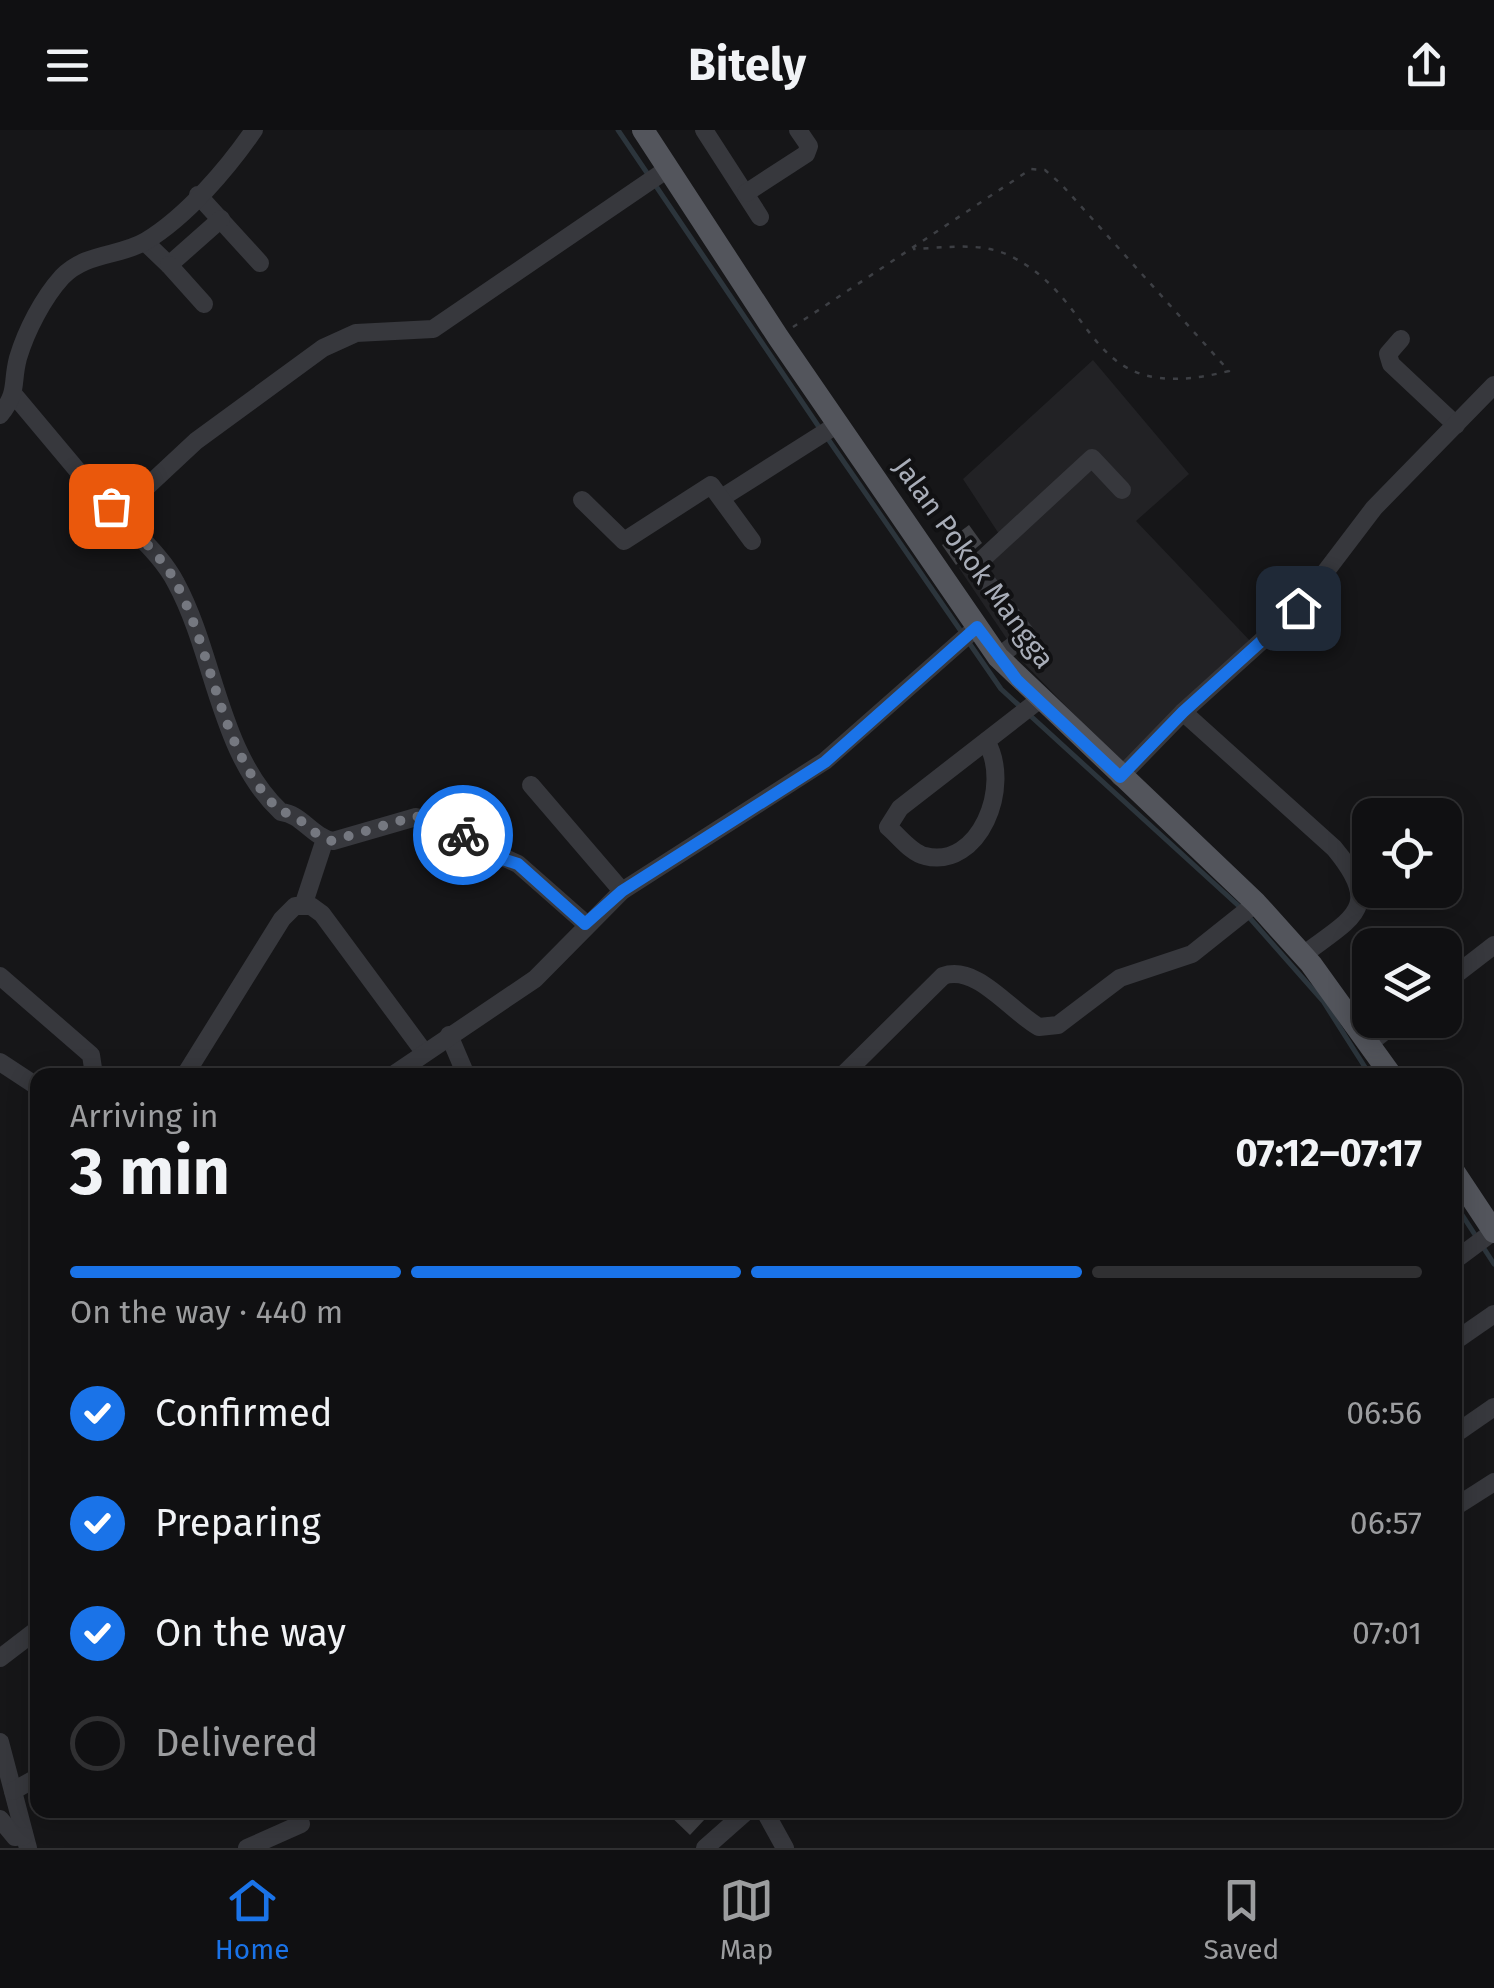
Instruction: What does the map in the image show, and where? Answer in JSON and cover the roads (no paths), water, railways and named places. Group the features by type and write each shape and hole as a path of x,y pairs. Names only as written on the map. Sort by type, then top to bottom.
{"main road":[{"name":"Jalan Pokok Mangga","path":"644,130 658,175 778,337 950,587 968,634 998,657 1030,708 1120,777 1303,954 1386,1068"},
{"path":"1462,1186 1488,1235"}],"street":[{"path":"0,415 15,396 18,360 52,288 83,260 145,242 198,195 254,130"},
{"path":"704,130 760,216"},
{"path":"746,193 806,154 809,146 798,130"},
{"path":"111,506 123,508 196,442 338,339 356,333 433,328 658,175"},
{"path":"198,195 260,263"},
{"path":"169,265 220,219"},
{"path":"145,242 204,304"},
{"path":"1401,339 1388,354 1391,364 1456,425"},
{"path":"1120,777 1183,712 1298,608 1374,508 1494,385"},
{"path":"15,396 48,439 176,581 204,663 259,790 281,812 294,814 325,840 356,838 393,821 416,816 518,864 585,924"},
{"path":"723,497 838,424"},
{"path":"950,587 1092,458 1122,490"},
{"path":"582,500 624,541 710,485 723,497 752,541"},
{"path":"975,566 1026,635 998,657"},
{"path":"402,1068 535,979 585,924 622,891 825,762 968,634"},
{"path":"986,741 1000,776 996,798 974,840 948,854 928,858 914,852 888,827 891,817 986,741 1030,708"},
{"path":"1183,712 1334,848 1356,873 1360,894 1354,916 1303,954"},
{"path":"531,784 622,891"},
{"path":"302,906 325,840"},
{"path":"189,1068 282,919 295,906 322,914 424,1052"},
{"path":"851,1068 943,976 956,972 972,976 1039,1027 1058,1025 1120,978 1192,954 1252,906"},
{"path":"1462,970 1494,945"},
{"path":"0,976 91,1055 93,1068"},
{"path":"450,1035 463,1068"},
{"path":"1370,1043 1376,1038"},
{"path":"0,1062 30,1082"},
{"path":"1462,1255 1488,1235"},
{"path":"1462,1336 1494,1314"},
{"path":"1462,1429 1494,1407"},
{"path":"1462,1503 1494,1482"},
{"path":"0,1658 30,1635"},
{"path":"0,1742 26,1842"},
{"path":"14,1791 30,1782"},
{"path":"705,1848 734,1818"},
{"path":"768,1818 785,1848"},
{"path":"0,1820 15,1837 26,1842"},
{"path":"246,1848 302,1824"}],"waterway":[{"path":"618,130 821,430"},
{"path":"828,439 1001,689 1241,908"},
{"path":"1248,916 1323,1001 1366,1068"},
{"path":"1462,1215 1494,1264"}]}
